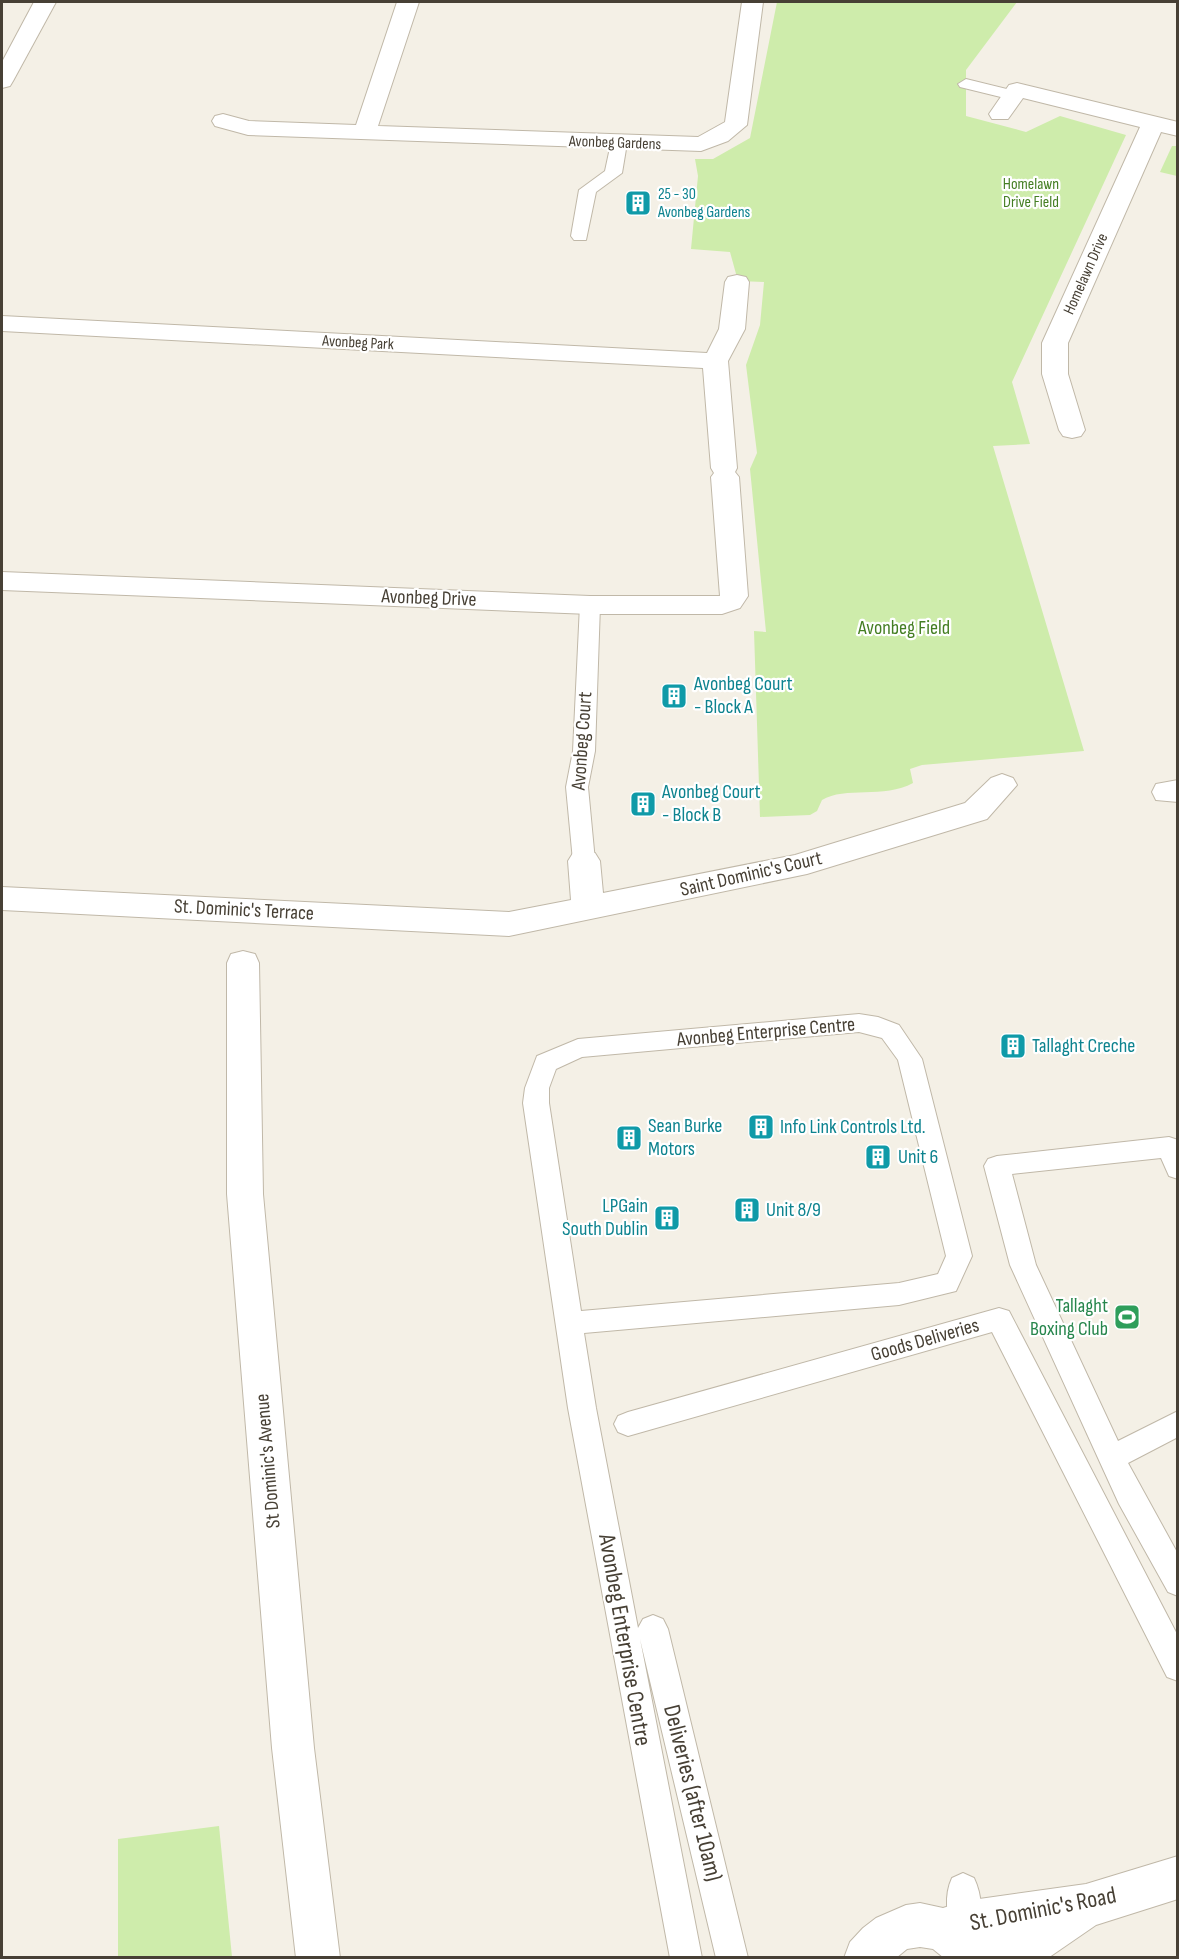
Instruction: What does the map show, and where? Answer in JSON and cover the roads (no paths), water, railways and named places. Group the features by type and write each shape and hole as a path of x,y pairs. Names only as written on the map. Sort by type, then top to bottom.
{"street":[{"path":"2,81 45,2"},
{"path":"365,132 408,2"},
{"name":"Avonbeg Gardens","path":"223,121 248,128 619,143 701,144 720,136 736,125 753,2"},
{"path":"1007,105 1017,90 1178,129"},
{"name":"Homelawn Drive","path":"1071,430 1055,374 1055,344 1153,123"},
{"path":"715,361 732,329 737,282"},
{"name":"Avonbeg Park","path":"2,323 715,361"},
{"name":"Avonbeg Drive","path":"2,581 590,605 713,605 730,602 734,596 715,361"},
{"name":"Saint Dominic's Court","path":"486,924 509,924 796,866 976,811 1002,785"},
{"path":"585,866 588,909"},
{"name":"St. Dominic's Terrace","path":"2,899 486,924"},
{"name":"St Dominic's Avenue","path":"243,963 245,1194 293,1748 318,1958"},
{"name":"St. Dominic's Road","path":"866,1958 889,1932 906,1926 962,1925 1086,1906 1178,1877"},
{"path":"1008,1958 1086,1906"}],"lane":[{"path":"966,84 1007,105"},
{"path":"579,236 588,190 613,173 619,143"},
{"name":"Avonbeg Court","path":"585,866 577,787 584,751 590,605"},
{"name":"Avonbeg Enterprise Centre","path":"568,1323 899,1294 948,1283 959,1256 910,1059 895,1033 881,1025 859,1023 578,1048 546,1063 537,1088 536,1103 568,1323 657,1815 686,1958"},
{"path":"1178,1169 1169,1147 998,1166 1023,1265 1112,1458 1178,1583"},
{"name":"Goods Deliveries","path":"628,1424 999,1319 1178,1667"},
{"path":"1112,1458 1178,1423"},
{"name":"Deliveries (after 10am)","path":"653,1629 732,1958"}],"place":[{"name":"25 - 30 Avonbeg Gardens","path":"638,203"},
{"name":"Avonbeg Court - Block A","path":"674,696"},
{"name":"Avonbeg Court - Block B","path":"643,804"},
{"name":"Tallaght Creche","path":"1013,1046"},
{"name":"Info Link Controls Ltd.","path":"761,1127"},
{"name":"Sean Burke Motors","path":"629,1138"},
{"name":"Unit 6","path":"878,1157"},
{"name":"Unit 8/9","path":"747,1210"},
{"name":"LPGain South Dublin","path":"667,1218"},
{"name":"Tallaght Boxing Club","path":"1127,1317"}],"park label":[{"name":"Homelawn Drive Field","path":"1031,193"},
{"name":"Avonbeg Field","path":"904,628"}]}
